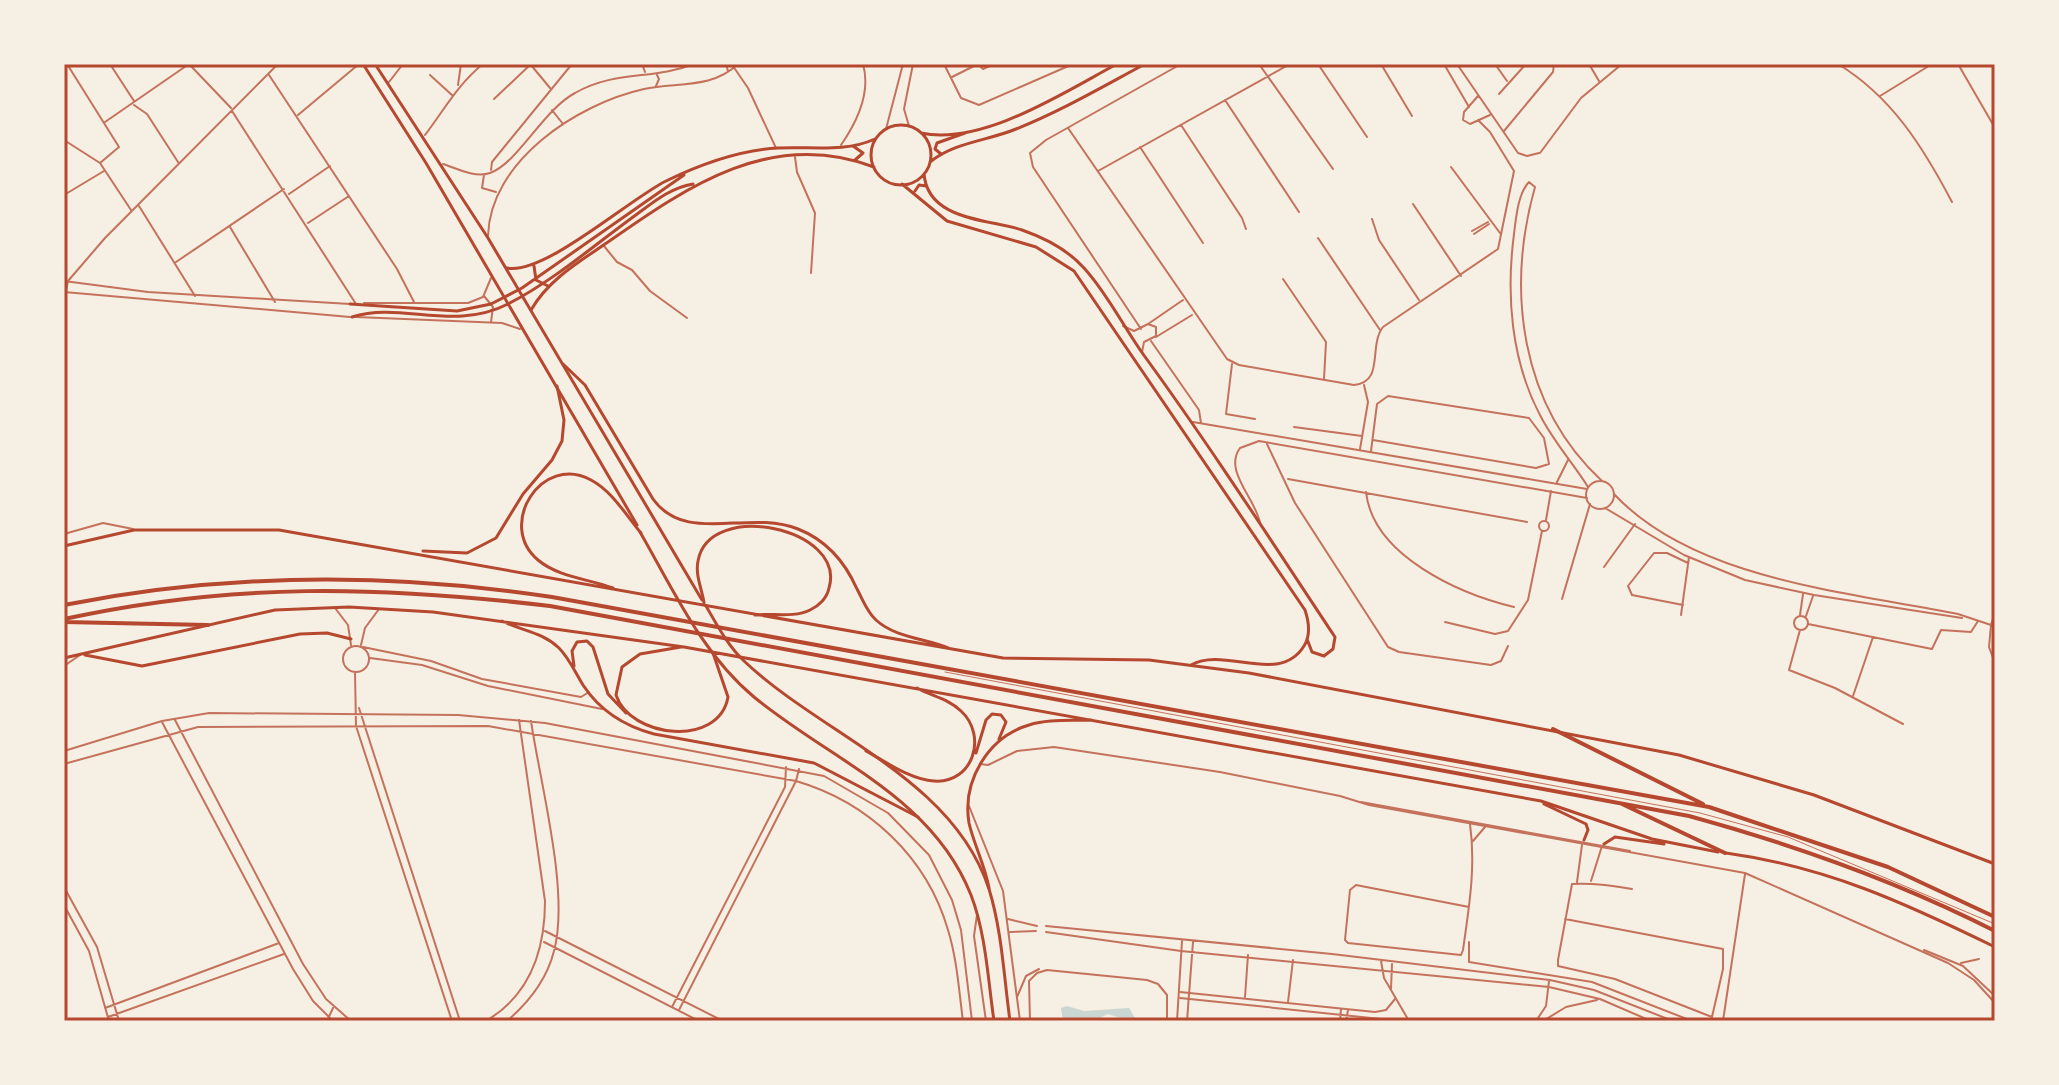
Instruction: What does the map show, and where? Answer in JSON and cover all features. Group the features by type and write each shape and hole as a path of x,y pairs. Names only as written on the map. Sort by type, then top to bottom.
{"highway":[{"path":"64,605 164,588 258,579 390,580 499,589 1709,807"},
{"path":"64,621 158,601 277,589 386,591 510,601 1689,816 1798,847 1894,885 1995,931"},
{"path":"64,621 208,625"},
{"path":"1553,729 1709,807 1888,867 1995,917"},
{"path":"1612,800 1725,853"}],"main road":[{"path":"361,64 492,273 713,653 727,690 721,717 704,729 667,728 629,715 612,700 593,647 587,641 577,642 573,647 574,669"},
{"path":"375,64 443,164 704,603 742,659 866,751 944,815 969,850 989,888"},
{"path":"875,139 871,153 874,167 885,180 902,184 935,213 954,224 1036,247 1061,261 1078,277 1305,610 1312,652 1321,656 1333,649 1335,637 1193,422 1091,277 1062,250 1021,230 958,214 936,199 926,186 924,174 930,162 942,153 1034,122 1145,64"},
{"path":"942,153 935,149 937,143 1037,107 1113,65"},
{"path":"506,267 534,266 655,187 686,172 776,148 853,146 875,139 886,129 909,126 921,133 945,136 968,131"},
{"path":"921,133 929,146 930,162"},
{"path":"853,146 863,153 855,160"},
{"path":"352,317 370,313 467,316 499,308 666,194 733,167 795,156 855,160 874,167"},
{"path":"350,304 466,310 499,301 686,172"},
{"path":"902,184 924,174"},
{"path":"531,310 548,286 694,184"},
{"path":"916,194 919,185 926,186"},
{"path":"534,266 536,280 548,286"},
{"path":"563,364 585,385 653,499 666,514 696,524 770,521 807,533 840,559 872,615 882,625 954,650"},
{"path":"405,549 467,553 496,538 562,441 564,420 557,386"},
{"path":"624,592 558,571 537,559 522,534 523,508 534,490 548,480 570,475 583,476 608,493 641,533"},
{"path":"704,603 698,573 700,553 713,536 732,529 756,526 786,532 820,550 831,571 827,594 811,610 751,616"},
{"path":"64,546 134,530 279,530 405,549 751,616 954,650 1031,661 1149,660 1191,665 1553,729 1679,755 1761,777 1995,864"},
{"path":"64,658 275,610 335,607 499,619 914,687 1541,801 1669,844"},
{"path":"499,619 546,637 565,654 589,692 605,710 630,726 654,734 814,763 918,817"},
{"path":"82,654 142,666 300,634 327,633 351,639"},
{"path":"1191,665 1214,658 1262,665 1291,659 1308,637"},
{"path":"629,715 620,704 615,689 625,663 640,654 684,647"},
{"path":"713,653 754,697 853,765 918,817 954,862 977,914 994,1021"},
{"path":"914,687 962,712 974,733 974,756"},
{"path":"866,751 931,781 954,777 974,756 986,720 997,713 1006,722 997,742 980,764 968,801 970,825 989,888 1010,1021"},
{"path":"997,742 1019,728 1037,723 1097,720"},
{"path":"1541,801 1551,809 1586,824 1588,830 1583,842"},
{"path":"1602,846 1615,837 1790,863 1842,878 1995,947"}],"street":[{"path":"67,64 119,147 100,163"},
{"path":"110,64 133,103 147,114 179,163"},
{"path":"105,122 189,64 232,110 356,304"},
{"path":"278,64 66,281 65,292 352,317 490,323 511,325 527,333"},
{"path":"297,116 361,64"},
{"path":"389,83 403,64"},
{"path":"425,135 453,97 461,64"},
{"path":"457,86 483,64"},
{"path":"494,99 530,64 551,90"},
{"path":"490,173 492,162 572,64"},
{"path":"642,64 646,73"},
{"path":"443,164 490,173 511,158 552,109 596,82 694,64"},
{"path":"726,64 728,72"},
{"path":"488,238 490,212 497,192 528,155 564,125 601,103 655,87 701,83 728,72 738,64"},
{"path":"840,147 862,102 866,77 863,64"},
{"path":"886,129 903,64"},
{"path":"909,126 904,113 913,64"},
{"path":"944,64 964,101 982,105 1073,64"},
{"path":"951,78 978,64 983,69 994,64"},
{"path":"1059,64 1062,69"},
{"path":"1141,329 1033,167 1032,150 1181,64"},
{"path":"1259,64 1333,169"},
{"path":"1096,171 1290,64"},
{"path":"1318,64 1367,137"},
{"path":"1381,64 1412,116"},
{"path":"1444,64 1471,106"},
{"path":"1457,64 1520,154 1540,153 1565,116 1599,81 1622,64"},
{"path":"1495,64 1508,82"},
{"path":"1499,94 1526,64"},
{"path":"1503,131 1553,72 1554,64"},
{"path":"1589,64 1599,81"},
{"path":"1838,64 1880,96 1920,144 1952,202"},
{"path":"1880,96 1932,64"},
{"path":"1958,64 1995,128"},
{"path":"734,68 748,88 776,148"},
{"path":"654,73 659,79 655,87"},
{"path":"268,74 409,288 415,304"},
{"path":"430,75 453,97"},
{"path":"898,90 907,92"},
{"path":"1471,106 1478,96"},
{"path":"1225,100 1299,212"},
{"path":"1481,100 1463,113 1465,122 1470,124 1478,120 1488,110"},
{"path":"552,109 564,125"},
{"path":"1482,117 1491,115"},
{"path":"1363,384 1374,370 1375,342 1380,331 1495,253 1502,234 1513,167 1478,120"},
{"path":"1181,124 1246,229"},
{"path":"1068,128 1194,314 1232,363 1363,384"},
{"path":"64,140 100,163 132,211"},
{"path":"1140,147 1203,243"},
{"path":"795,156 797,172 815,213 811,273"},
{"path":"288,194 330,166"},
{"path":"1451,167 1489,222 1502,234"},
{"path":"64,195 105,170"},
{"path":"485,174 481,181 482,188 497,192"},
{"path":"1562,599 1590,504 1588,488 1534,402 1521,365 1513,325 1510,286 1512,247 1522,197 1529,182 1535,187 1525,226 1520,286 1527,349 1552,416 1578,455 1602,481 1611,486 1614,494 1629,509 1671,536 1739,567 1979,620 1993,626"},
{"path":"176,262 284,189"},
{"path":"307,224 350,196"},
{"path":"1413,204 1461,276"},
{"path":"138,205 195,296"},
{"path":"1372,219 1379,240 1420,302"},
{"path":"1473,232 1489,222"},
{"path":"229,226 275,302"},
{"path":"1318,238 1380,331"},
{"path":"603,246 619,264 632,270 646,287 687,318"},
{"path":"484,296 492,273"},
{"path":"1283,279 1326,342 1324,380"},
{"path":"66,281 275,302 462,304 484,296"},
{"path":"484,296 493,307 490,323"},
{"path":"1123,326 1134,331 1141,329 1184,299"},
{"path":"254,309 255,300"},
{"path":"1142,353 1144,342 1151,341 1194,314"},
{"path":"1148,324 1156,327 1155,338"},
{"path":"1151,341 1200,411 1201,423"},
{"path":"1232,363 1226,414 1255,419"},
{"path":"1360,449 1368,402 1363,384"},
{"path":"1371,451 1377,404 1388,396 1529,418 1544,438 1549,464 1536,468 1373,440"},
{"path":"1193,422 1555,484 1588,488 1602,481"},
{"path":"1294,427 1362,436"},
{"path":"1260,524 1255,504 1233,461 1244,445 1267,443 1587,498"},
{"path":"1267,443 1287,479 1295,503 1389,648 1491,665 1501,661 1508,646"},
{"path":"1555,484 1566,470 1568,459"},
{"path":"1287,479 1527,522"},
{"path":"1542,531 1548,528 1545,521 1551,491"},
{"path":"1366,492 1370,509 1379,525 1420,567 1467,594 1514,607"},
{"path":"1605,508 1612,502 1614,494"},
{"path":"1590,504 1605,508 1635,524 1689,557 1745,580 1814,595 1958,619 1963,617"},
{"path":"1445,622 1495,634 1509,630 1528,600 1542,531 1539,524 1545,521"},
{"path":"64,534 103,523 134,530"},
{"path":"1604,567 1635,524"},
{"path":"1683,605 1634,595 1627,588 1654,553 1664,552 1688,563"},
{"path":"1681,615 1689,557"},
{"path":"1800,630 1794,624 1800,615 1803,593"},
{"path":"1805,617 1814,595"},
{"path":"335,607 346,621 351,639 351,647 343,662 355,672 364,726 460,1021"},
{"path":"379,609 365,628 362,647 370,658 422,665 488,686 605,710"},
{"path":"1995,612 1989,647 1995,663"},
{"path":"1800,615 1805,617 1808,624"},
{"path":"1903,724 1789,670 1800,630 1808,624 1932,649 1941,630 1971,632 1979,620"},
{"path":"1852,698 1874,636"},
{"path":"351,647 431,661 482,679 583,698 589,692"},
{"path":"64,666 82,654"},
{"path":"355,672 364,670 370,658"},
{"path":"563,700 564,694"},
{"path":"359,706 356,726 452,1021"},
{"path":"64,751 162,721 209,713 362,715 519,719 799,769 839,783 888,813 929,855 952,900 961,930 972,1021"},
{"path":"174,718 303,964 334,1007 351,1021"},
{"path":"486,1021 515,997 527,981 544,931 545,901 519,719"},
{"path":"162,721 284,953 313,1001 333,1021"},
{"path":"507,1021 536,989 557,937 558,898 531,721"},
{"path":"64,764 198,727 488,726 796,781 837,796 869,817 898,842 918,867 939,904 949,932 963,1021"},
{"path":"980,764 988,765 1017,751 1054,747 1220,772 1486,825"},
{"path":"672,1007 785,787 786,766"},
{"path":"679,1010 796,781 799,769"},
{"path":"968,801 999,878 1008,919 1020,1021"},
{"path":"1361,802 1745,873 1958,963 1995,996"},
{"path":"1469,907 1356,885 1350,890 1345,940 1348,943 1459,956 1469,907 1473,842 1470,824"},
{"path":"1473,842 1486,825"},
{"path":"1577,883 1583,842"},
{"path":"1591,883 1602,846"},
{"path":"238,866 249,860"},
{"path":"1723,1021 1745,873"},
{"path":"1565,919 1723,949 1725,957 1714,1015 1709,1018 1615,979 1560,968 1558,960 1565,919 1572,884 1585,886 1591,883 1632,889"},
{"path":"64,887 97,947 119,1021"},
{"path":"64,905 89,951 109,1019 284,953"},
{"path":"977,914 974,936 986,1021"},
{"path":"1008,919 1037,926"},
{"path":"1046,926 1332,954 1550,980 1638,1006 1673,1021"},
{"path":"544,931 723,1021"},
{"path":"1009,932 1036,931"},
{"path":"1046,932 1181,951 1331,963 1549,987 1600,999 1651,1021"},
{"path":"1141,945 1142,935"},
{"path":"1177,1021 1182,940"},
{"path":"542,941 699,1021"},
{"path":"1187,1021 1193,941"},
{"path":"1469,942 1469,962 1592,982 1692,1021"},
{"path":"105,1008 279,943"},
{"path":"1922,950 1969,976 1995,1003"},
{"path":"1331,963 1332,954"},
{"path":"1245,999 1248,955"},
{"path":"1958,963 1979,959"},
{"path":"1288,1003 1293,960"},
{"path":"1381,960 1380,969 1409,1021"},
{"path":"1392,961 1392,990"},
{"path":"1412,972 1413,963"},
{"path":"1017,998 1028,974 1036,969 1153,981 1167,995 1167,1021"},
{"path":"1030,1021 1028,986 1041,971"},
{"path":"1536,1021 1546,1006 1550,980"},
{"path":"1179,992 1348,1009 1386,1010 1396,998"},
{"path":"1179,998 1400,1021"},
{"path":"1543,1021 1577,1003 1600,999"},
{"path":"1635,1014 1638,1006"},
{"path":"328,1019 334,1007"},
{"path":"1340,1021 1341,1008"},
{"path":"1346,1021 1348,1009"},
{"path":"339,1021 342,1014"}],"lane":[{"path":"945,672 1700,813 1788,837 1995,924"}],"shaded area":[{"path":"1067,1006 1084,1011 1129,1008 1135,1018 1129,1021 1108,1014 1093,1021 1063,1021 1061,1008"}]}
